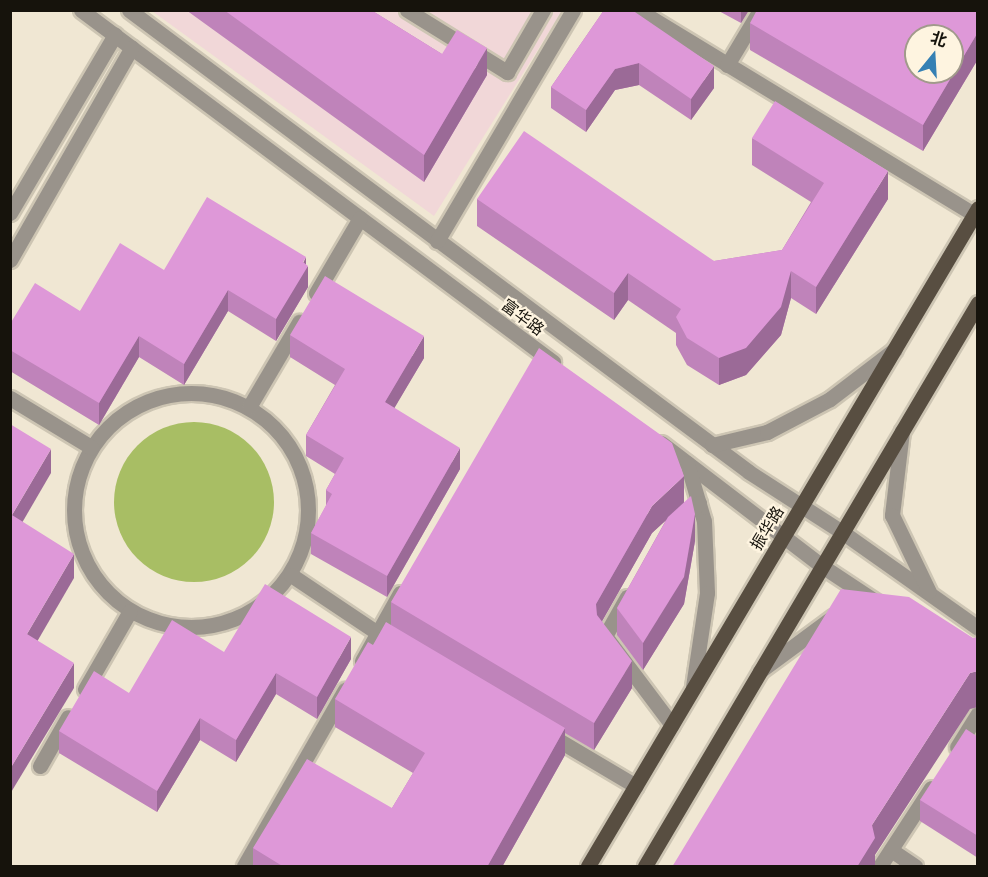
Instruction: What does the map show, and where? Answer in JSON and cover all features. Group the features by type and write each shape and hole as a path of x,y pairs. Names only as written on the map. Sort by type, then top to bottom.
{"main road":[{"name":"振华路","path":"588,867 976,211"},
{"path":"645,867 978,303"}],"street":[{"name":"富华路","path":"81,10 360,218 536,356 567,372"},
{"name":"富华路","path":"129,10 712,445 801,507 842,532 978,628"},
{"path":"407,10 507,72 543,10"},
{"path":"437,241 573,10"},
{"path":"638,10 976,211"},
{"path":"727,65 760,10"},
{"path":"10,213 115,35"},
{"path":"10,260 132,47"},
{"path":"249,407 360,218"},
{"path":"712,445 767,432 830,399 894,350"},
{"path":"180,393 216,394 249,407 279,431 300,463 310,500 306,539 291,575 267,602 235,620 209,626 164,625 130,611 101,586 82,554 75,527 76,481 91,447 115,420 145,401 180,393"},
{"path":"10,398 91,447"},
{"path":"902,431 892,515 930,594"},
{"path":"650,435 822,566 894,613"},
{"path":"687,463 704,521 707,593 693,688"},
{"path":"666,532 699,503"},
{"path":"291,575 398,645"},
{"path":"244,867 406,583"},
{"path":"632,587 605,636 672,724"},
{"path":"40,766 130,611"},
{"path":"760,671 835,615 848,615"},
{"path":"880,867 978,714"},
{"path":"530,723 636,786"},
{"path":"891,850 915,867"}],"shaded area":[{"path":"152,11 562,11 434,216"}],"green space":[{"path":"194,422 225,428 250,446 268,471 274,502 268,533 250,558 225,576 194,582 163,576 138,558 120,533 114,502 120,471 138,446 163,428"}],"building":[{"path":"224,10 371,10 442,54 457,30 487,48 424,155"},
{"path":"604,10 632,10 714,66 691,99 639,63 615,69 586,110 551,87"},
{"path":"757,10 978,10 978,32 964,56 964,24 904,24 904,84 947,84 923,125 750,23"},
{"path":"775,101 888,171 816,287 791,271 781,307 746,348 719,358 687,338 676,317 681,309 628,273 614,293 477,199 524,131 714,261 782,250 824,183 752,138"},
{"path":"207,197 306,257 303,262 308,266 276,319 228,290 184,364 139,336 99,403 10,350 10,324 35,283 80,311 120,243 164,270"},
{"path":"325,276 424,336 385,402 460,448 387,576 311,533 332,494 326,490 344,458 306,435 345,369 290,335"},
{"path":"539,348 672,443 684,476 652,506 596,604 597,615 632,661 594,723 391,602"},
{"path":"10,424 51,449 12,515 74,554 27,634 74,663 10,769"},
{"path":"691,496 695,514 684,577 643,643 617,608 668,517"},
{"path":"265,584 351,637 317,697 276,673 236,740 200,718 157,791 59,731 94,671 129,693 172,620 224,652"},
{"path":"841,589 909,597 973,638 978,637 978,671 970,673 872,825 875,838 857,867 672,867"},
{"path":"386,622 565,728 487,867 284,867 253,848 307,759 392,808 425,753 335,699 368,642 373,645"},
{"path":"966,729 978,737 978,836 920,800"}]}
